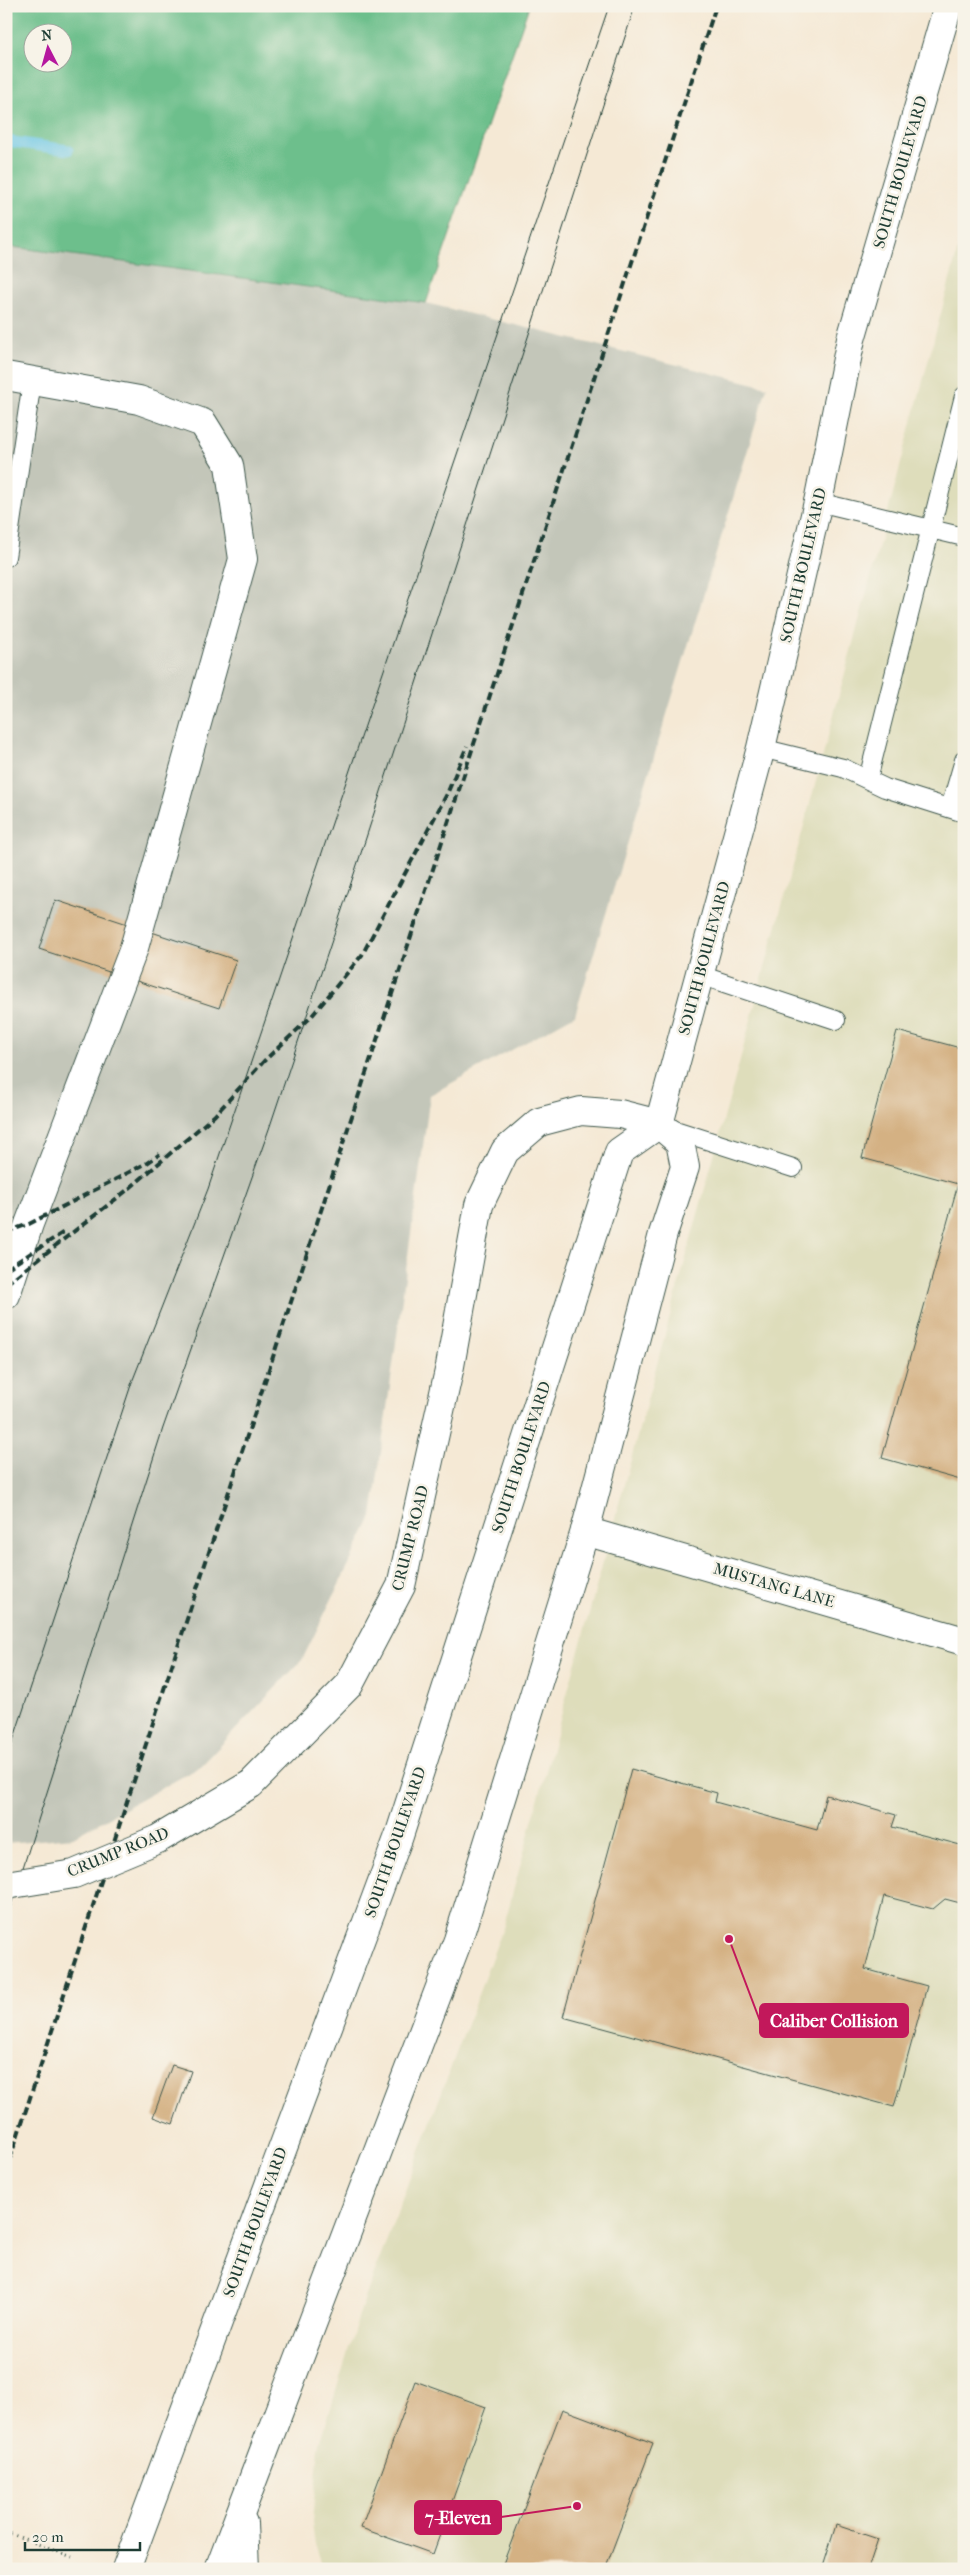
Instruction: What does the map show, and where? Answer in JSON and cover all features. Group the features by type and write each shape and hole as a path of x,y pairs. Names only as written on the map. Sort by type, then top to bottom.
{"main road":[{"name":"SOUTH BOULEVARD","path":"126,2569 399,1836 619,1152 659,1124 761,748 818,502 851,339 948,6"},
{"path":"6,1295 29,1224 134,948 243,559 228,465 203,423 139,400 19,378"},
{"name":"CRUMP ROAD","path":"6,1885 82,1870 158,1839 251,1784 349,1685 401,1586 450,1366 479,1205 505,1151 539,1122 581,1111 620,1114 659,1124"},
{"path":"219,2569 458,1940 585,1531 661,1244 685,1167 680,1142 659,1124"},
{"name":"MUSTANG LANE","path":"585,1531 964,1641"},
{"path":"243,2509 245,2569"}],"lane":[{"path":"6,558 19,378"},
{"path":"868,779 964,396"},
{"path":"818,502 964,537"},
{"path":"761,748 843,768 885,788 957,811 964,760"},
{"path":"700,975 836,1020"},
{"path":"659,1124 793,1168"}],"path":[{"path":"6,2532 72,2557"}],"shaded area":[{"path":"964,227 964,2569 323,2569 315,2544 312,2523 319,2447 361,2309 504,1925 821,763"},
{"path":"6,246 426,303 767,387 575,1015 430,1095 372,1517 302,1660 200,1767 73,1837 6,1843"}],"green space":[{"path":"6,6 529,6 426,303 6,246"}],"building":[{"path":"55,900 236,960 219,1008 39,949"},
{"path":"897,1031 964,1049 964,1481 882,1458 958,1184 862,1158"},
{"path":"631,1769 717,1793 715,1802 817,1830 826,1795 896,1815 892,1827 964,1846 964,1904 945,1899 933,1909 884,1896 865,1969 927,1986 894,2107 563,2017"},
{"path":"172,2065 191,2071 173,2124 153,2117"},
{"path":"415,2381 486,2407 433,2554 361,2528"},
{"path":"562,2409 653,2443 605,2569 501,2569"},
{"path":"836,2525 878,2539 868,2569 822,2569"}],"waterway":[{"path":"6,141 68,150"}],"tram line":[{"path":"6,1762 132,1382 208,1189 609,6"},
{"path":"6,1921 163,1428 269,1129 365,841 635,6"}],"railway":[{"path":"6,2171 716,6"},
{"path":"6,1284 130,1188 215,1115 264,1061 311,1017 362,955 447,794 467,746"},
{"path":"6,1232 29,1224 147,1163 160,1154"},
{"path":"6,1269 64,1232"}],"place":[{"name":"Caliber Collision","path":"729,1939"},
{"name":"7-Eleven","path":"577,2506"}]}
